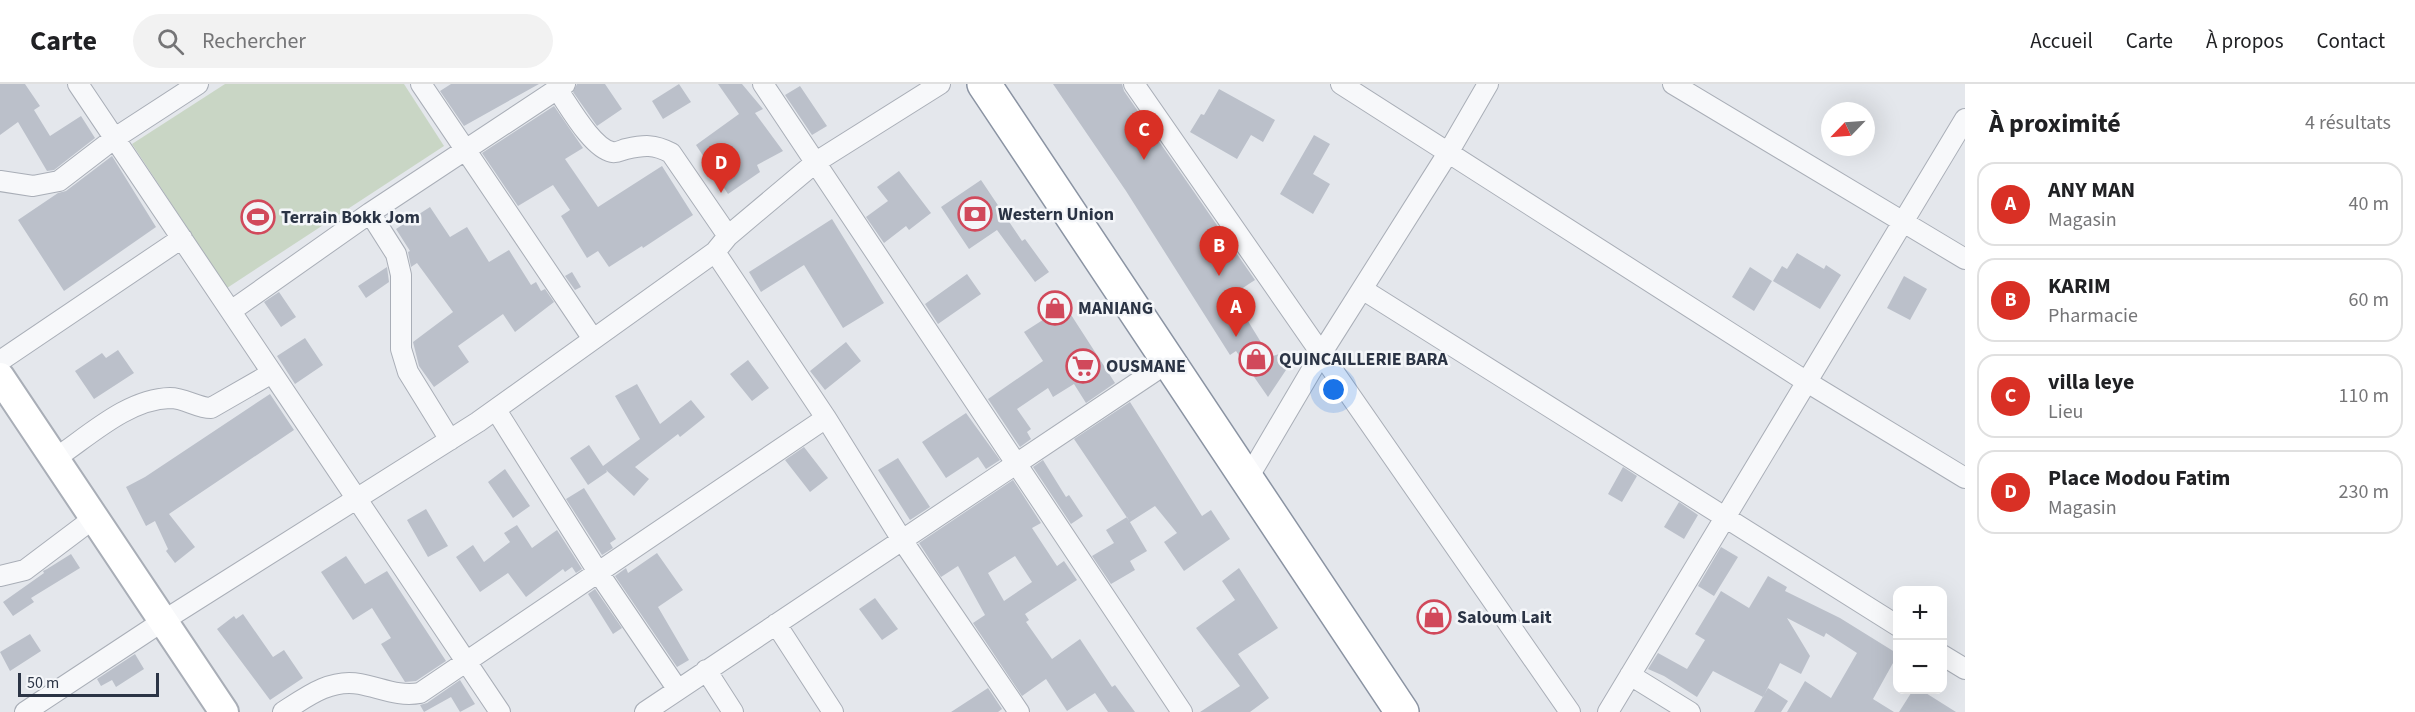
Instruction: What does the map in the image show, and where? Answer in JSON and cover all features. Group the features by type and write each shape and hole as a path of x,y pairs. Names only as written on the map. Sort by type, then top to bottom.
{"highway":[{"path":"984,84 1402,712"}],"main road":[{"path":"0,375 224,712"}],"street":[{"path":"78,84 500,712"},
{"path":"0,181 33,186 58,181 177,90 198,84"},
{"path":"421,84 593,339"},
{"path":"763,84 1182,712"},
{"path":"25,712 163,621 496,410 716,252 728,236 816,162 940,84"},
{"path":"1134,84 1570,712"},
{"path":"1341,84 1807,382 1965,478"},
{"path":"1248,478 1321,354 1448,153 1488,84"},
{"path":"1673,84 1965,260"},
{"path":"231,311 370,213 561,87 591,137 603,148 614,152 647,144 658,146 671,153 728,236"},
{"path":"1608,712 1965,119"},
{"path":"370,213 396,254 401,275 401,349 408,372 450,440"},
{"path":"0,375 182,238"},
{"path":"716,252 826,418 902,540 1019,712"},
{"path":"1362,289 1893,623"},
{"path":"645,712 1170,361"},
{"path":"56,458 128,410 146,402 174,398 201,408 211,408 272,373"},
{"path":"496,410 598,572 678,690"},
{"path":"283,712 323,688 340,683 358,683 407,695 420,693 826,418"},
{"path":"0,576 25,570 94,518"},
{"path":"776,624 833,712"},
{"path":"1947,658 1965,669"},
{"path":"706,670 733,712"},
{"path":"1630,675 1690,712"}],"green space":[{"name":"Terrain Bokk Jom","path":"225,84 404,84 444,146 227,288 132,144"}],"building":[{"path":"0,84 25,84 40,106 34,110 50,136 81,116 95,138 54,170 47,171 18,122 0,135"},
{"path":"451,84 539,84 464,126 440,91"},
{"path":"577,84 605,84 622,109 597,126 573,92"},
{"path":"679,84 691,102 663,119 652,101"},
{"path":"718,84 742,84 763,109 755,113 783,151 757,165 760,172 728,194 696,145 739,114"},
{"path":"1053,84 1122,84 1124,91 1255,280 1232,295 1270,357 1279,354 1286,370 1268,397 1236,351 1230,355 1126,191"},
{"path":"800,86 827,126 812,135 785,95"},
{"path":"1219,89 1275,120 1263,142 1251,135 1237,159 1190,132 1201,114 1204,115"},
{"path":"554,106 583,148 565,159 598,207 662,166 693,215 609,267 598,251 587,258 561,216 570,210 553,185 518,206 482,153"},
{"path":"1314,135 1330,144 1313,174 1330,184 1313,214 1280,194"},
{"path":"112,156 156,227 64,291 18,220 58,193 66,191"},
{"path":"899,171 931,213 909,230 906,226 884,243 866,217 888,201 877,187"},
{"path":"981,180 1022,241 1025,239 1049,272 1035,282 997,230 969,249 941,207"},
{"path":"430,207 450,237 467,227 489,262 509,250 531,285 536,282 541,291 545,289 554,302 515,332 503,314 458,346 469,362 434,387 419,366 413,342 453,312 417,263 411,267 408,252 410,251 396,229"},
{"path":"832,219 884,303 843,328 804,265 761,292 749,272"},
{"path":"1797,253 1824,269 1826,265 1841,275 1820,309 1773,281 1782,266 1787,269"},
{"path":"387,267 389,282 366,298 358,286"},
{"path":"1750,267 1772,281 1754,311 1732,297"},
{"path":"572,272 581,287 575,290 565,276"},
{"path":"967,274 981,294 938,324 925,304"},
{"path":"1904,276 1927,289 1910,320 1887,308"},
{"path":"279,292 296,317 281,327 264,302"},
{"path":"1057,293 1115,383 1086,403 1074,384 1053,397 1048,388 1017,409 1031,429 1027,432 1031,439 1020,447 988,399 1043,361 1024,332 1049,316 1041,304"},
{"path":"305,338 323,365 295,384 277,356"},
{"path":"846,342 861,361 825,390 810,371"},
{"path":"118,350 134,373 94,399 75,371 102,353 106,358"},
{"path":"748,360 769,388 752,401 730,374"},
{"path":"637,384 660,424 691,400 705,417 680,437 678,434 635,467 649,479 634,496 606,470 607,472 588,485 570,458 589,445 603,466 640,439 615,396"},
{"path":"270,394 294,430 169,514 195,547 175,563 166,551 168,549 155,521 146,526 126,487 145,477"},
{"path":"1130,402 1202,516 1211,510 1230,539 1184,571 1164,542 1177,533 1155,506 1130,522 1074,439"},
{"path":"966,413 1000,460 986,469 978,457 946,478 922,442"},
{"path":"804,447 828,478 810,492 785,460"},
{"path":"898,458 930,507 910,520 878,470"},
{"path":"1043,460 1066,497 1069,495 1083,516 1071,524 1033,467"},
{"path":"1623,467 1637,476 1622,502 1608,494"},
{"path":"505,469 530,506 513,518 488,482"},
{"path":"1013,480 1041,523 1032,528 1057,566 1064,561 1077,580 1025,614 1029,620 1026,622 1052,659 1080,639 1112,687 1115,685 1135,712 1108,712 1095,693 1067,711 1046,679 1022,696 973,623 985,615 958,566 941,577 919,543","holes":["1015,556 1032,582 1004,601 988,573"]},
{"path":"584,488 616,539 610,543 613,548 602,555 566,499"},
{"path":"1679,502 1698,515 1684,539 1664,527"},
{"path":"426,509 448,546 428,557 407,520"},
{"path":"1127,517 1147,551 1130,561 1135,570 1111,584 1092,556 1114,543 1106,530"},
{"path":"517,525 532,548 557,530 582,569 576,573 572,567 565,572 563,569 526,597 508,573 480,592 456,557 473,545 484,562 510,542 504,533"},
{"path":"1721,547 1738,557 1714,596 1698,586"},
{"path":"657,553 683,590 658,607 689,660 677,667 615,576 626,568 628,573"},
{"path":"71,554 80,568 31,598 34,602 13,616 3,602 44,573 43,571"},
{"path":"346,556 365,584 387,571 446,661 416,681 405,682 381,644 391,638 372,608 353,620 321,572"},
{"path":"1239,568 1278,628 1238,654 1269,698 1250,712 1200,712 1240,686 1196,628 1235,600 1222,581"},
{"path":"1768,576 1787,587 1785,591 1840,618 1893,651 1893,663 1873,699 1894,712 1787,712 1805,681 1831,698 1857,653 1826,633 1824,637 1787,618 1810,656 1801,674 1780,663 1763,697 1713,671 1697,697 1664,676 1648,669 1658,653 1687,669 1705,640 1695,634 1721,591 1749,608"},
{"path":"595,589 622,628 613,634 588,594"},
{"path":"875,598 898,629 882,640 859,609"},
{"path":"243,614 273,657 284,650 303,678 270,700 217,629 234,616 236,619"},
{"path":"30,634 41,651 10,671 0,652"},
{"path":"135,654 144,669 116,687 112,680 101,686 97,679"},
{"path":"460,680 475,704 460,712 451,697 424,712 420,705 427,703"},
{"path":"988,688 1002,709 998,712 951,712"},
{"path":"1768,688 1788,701 1781,712 1754,712"},
{"path":"1910,694 1927,694 1956,712 1899,712"}],"place":[{"name":"villa leye","path":"1144,160"},
{"name":"Place Modou Fatim","path":"721,193"},
{"name":"Western Union","path":"975,214"},
{"name":"Terrain Bokk Jom","path":"258,217"},
{"name":"KARIM","path":"1219,276"},
{"name":"MANIANG","path":"1055,308"},
{"name":"ANY MAN","path":"1236,337"},
{"name":"QUINCAILLERIE BARA","path":"1256,359"},
{"name":"OUSMANE","path":"1083,366"},
{"name":"Saloum Lait","path":"1434,617"}]}
